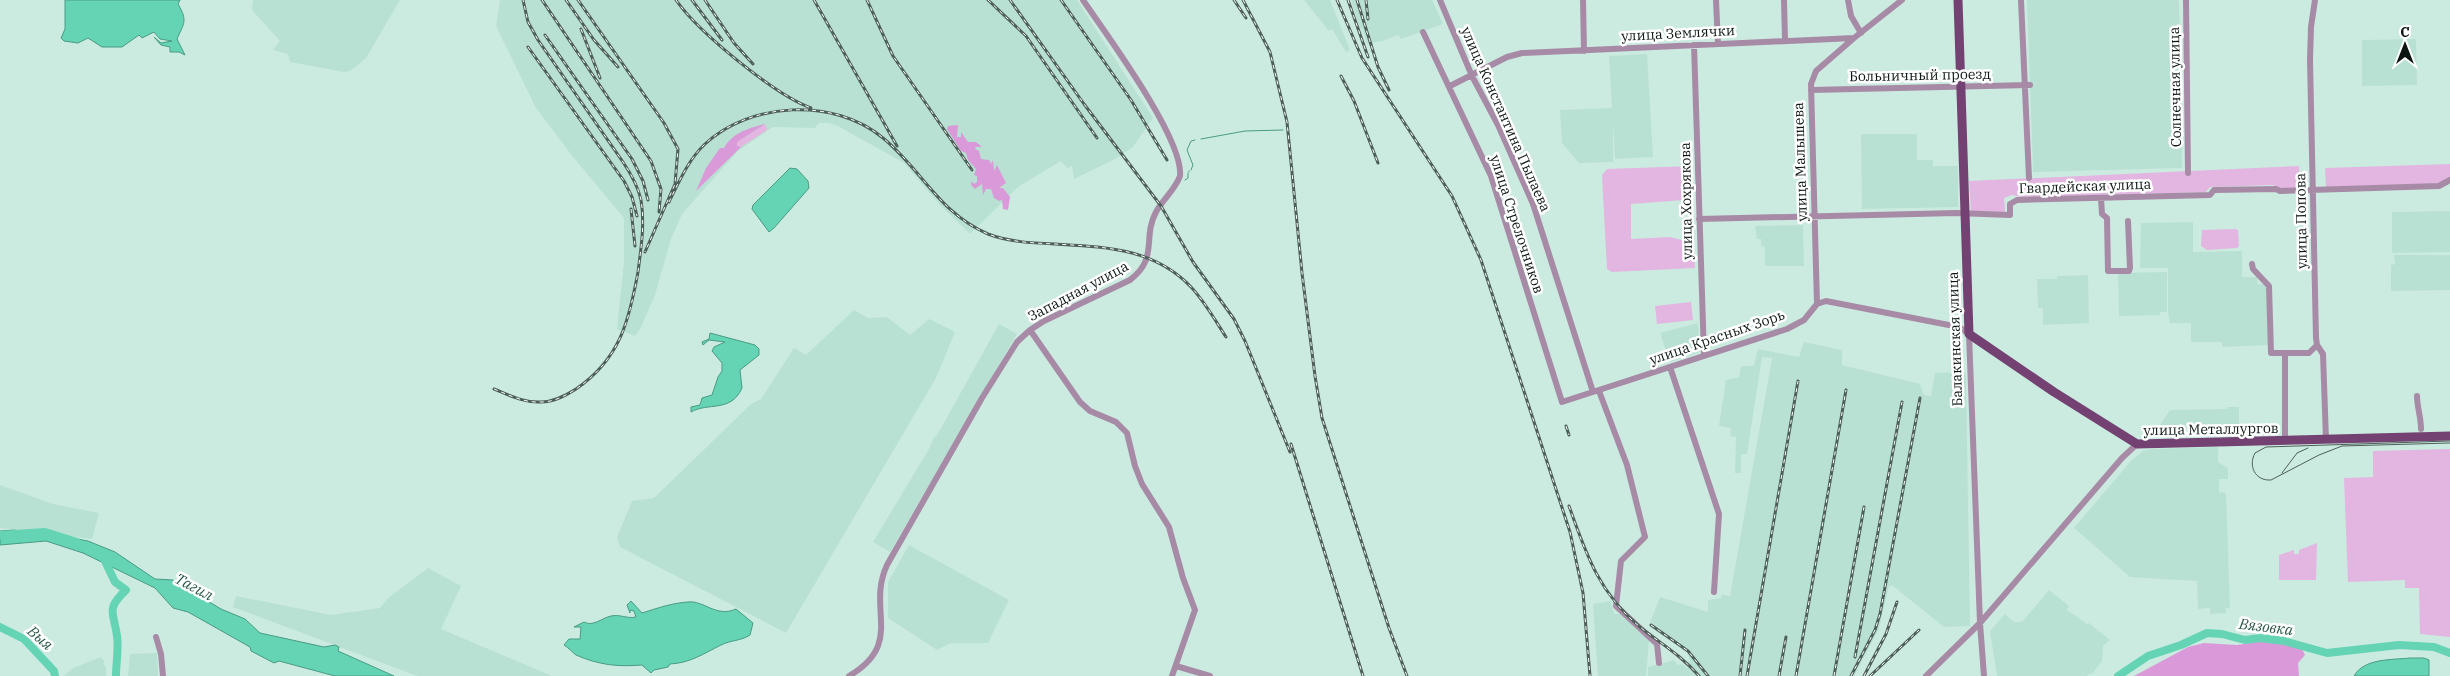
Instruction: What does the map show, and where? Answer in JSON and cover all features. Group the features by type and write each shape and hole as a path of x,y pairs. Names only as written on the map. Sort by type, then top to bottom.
{"main road":[{"name":"Балакинская улица","path":"1958,0 1969,334"},
{"path":"1969,334 2054,392 2137,444"},
{"name":"улица Металлургов","path":"2137,444 2450,436"}],"street":[{"name":"Западная улица","path":"850,676 871,661 878,649 881,634 880,590 887,565 982,398 1017,342 1030,330 1130,280 1140,272 1146,261 1154,216 1180,176 1177,157 1153,106 1083,0"},
{"name":"улица Константина Пылаева","path":"1440,0 1472,76 1498,125 1533,204 1596,391 1627,465 1645,537 1622,561 1615,603 1617,608 1657,644 1659,663"},
{"path":"1583,0 1584,51"},
{"path":"1716,0 1718,44"},
{"path":"1784,0 1785,40"},
{"path":"1848,0 1851,16 1861,33"},
{"path":"1854,38 1902,0"},
{"path":"2021,0 2028,85 2029,178"},
{"name":"Солнечная улица","path":"2186,0 2188,173"},
{"name":"улица Попова","path":"2315,0 2311,27 2310,60 2313,191 2317,345 2323,354 2326,440"},
{"name":"улица Стрелочников","path":"1423,32 1491,176 1562,402"},
{"name":"улица Землячки","path":"1450,86 1517,54 1854,38"},
{"name":"улица Малышева","path":"1817,304 1812,79 1816,71 1854,38"},
{"name":"улица Хохрякова","path":"1694,45 1704,356"},
{"name":"Больничный проезд","path":"1811,90 2028,85"},
{"name":"Гвардейская улица","path":"1699,219 2010,215 2010,204 2016,200 2210,195 2214,190 2276,188 2280,191 2313,191 2439,186 2450,180"},
{"path":"2101,198 2102,214 2108,218 2108,271 2129,271 2128,221"},
{"path":"2252,264 2253,269 2269,286 2271,353 2309,352 2317,345"},
{"path":"1817,304 1826,301 1840,303 1960,327 1969,334"},
{"name":"улица Красных Зорь","path":"1562,402 1787,329 1804,320 1817,304"},
{"path":"1030,330 1080,402 1090,411 1116,422 1127,433 1135,466 1142,484 1168,527 1183,578 1195,610 1172,676"},
{"name":"Балакинская улица","path":"1969,334 1980,623 1984,676"},
{"path":"2284,354 2285,441"},
{"path":"1670,368 1719,514 1714,592"},
{"path":"2417,396 2417,403 2421,412 2421,429"},
{"name":"улица Металлургов","path":"1926,676 1980,623 2122,458 2137,444"},
{"path":"156,637 161,654 163,676"},
{"path":"1176,666 1210,676"}],"shaded area":[{"path":"65,0 180,0 178,4 183,14 184,22 177,39 185,55 179,52 170,52 170,47 161,45 154,37 161,43 172,41 160,39 154,32 142,38 139,35 122,47 102,47 88,38 78,43 64,41 61,38 65,29"},
{"path":"253,0 400,0 366,58 350,71 344,72 290,62 288,54 273,50 280,41 252,10"},
{"path":"500,0 1077,0 1153,118 1133,147 1115,159 1074,179 1072,166 1067,168 1061,161 1018,187 970,234 940,205 904,163 836,125 819,123 815,128 773,127 738,151 682,214 671,239 655,295 635,336 617,329 624,261 624,218 573,157 536,108 496,26"},
{"path":"1304,0 1330,0 1350,50 1346,52 1332,29 1329,31"},
{"path":"1351,0 1432,0 1443,24 1401,39 1398,35 1383,41 1367,44"},
{"path":"2027,0 2179,0 2182,168 2033,172"},
{"path":"2416,39 2417,85 2362,86 2362,40"},
{"path":"1647,54 1653,157 1615,159 1613,121 1613,162 1579,163 1562,143 1560,110 1612,108 1609,56"},
{"path":"765,124 767,130 741,147 737,146 737,142"},
{"path":"765,124 737,142 737,146 741,147 696,191 706,168 720,148 724,148 736,135"},
{"path":"958,125 957,137 961,137 961,132 968,142 976,142 982,147 976,147 975,149 979,151 981,159 989,160 991,164 993,160 994,171 997,165 1006,183 999,188 1003,188 1010,197 1008,210 1003,209 1002,200 999,201 994,198 991,189 986,189 983,195 982,184 975,189 971,185 972,181 974,184 977,182 977,176 974,175 976,169 968,160 966,153 961,151 947,129 948,126"},
{"path":"1861,134 1917,134 1917,160 1933,160 1933,166 1958,166 1958,207 1862,209"},
{"path":"2450,164 2450,177 2433,187 2326,187 2325,168"},
{"path":"1692,166 1692,191 1684,200 1631,204 1631,239 1670,237 1694,243 1695,268 1612,272 1607,269 1602,175 1607,169"},
{"path":"2299,166 2300,188 2285,190 2273,185 2210,187 2206,192 2022,197 2012,195 2004,198 2005,212 1971,211 1969,181"},
{"path":"790,168 797,169 808,181 809,188 769,232 752,209 753,205"},
{"path":"2450,211 2450,252 2392,253 2392,212"},
{"path":"2193,222 2193,252 2242,251 2242,277 2257,277 2258,284 2267,284 2268,345 2222,347 2222,342 2191,342 2191,323 2170,323 2168,312 2168,268 2140,268 2141,223"},
{"path":"1803,225 1804,266 1765,266 1765,247 1761,246 1761,239 1757,239 1755,226"},
{"path":"2202,230 2238,230 2239,246 2237,248 2207,250 2201,246"},
{"path":"2394,255 2450,255 2450,290 2391,291 2391,265 2395,264"},
{"path":"2167,272 2167,312 2160,312 2160,315 2119,316 2118,273"},
{"path":"2088,275 2089,323 2043,325 2043,308 2038,308 2037,279 2057,279 2057,276"},
{"path":"1691,302 1693,320 1657,324 1655,306"},
{"path":"854,310 868,318 887,317 910,335 929,319 955,332 936,378 786,633 620,547 617,537 632,501 654,498 751,404 761,399 794,348 806,355"},
{"path":"1698,323 1700,352 1670,362 1660,333"},
{"path":"999,324 1017,334 890,552 873,542 929,449 934,437 936,437"},
{"path":"710,333 755,345 759,349 759,355 740,370 742,388 732,401 691,412 691,407 700,405 702,398 712,395 722,371 722,363 712,351 714,347 725,342 709,340 703,345 702,342 709,339"},
{"path":"1804,342 1842,350 1842,365 1920,384 1924,395 1931,396 1935,373 1964,372 1966,375 1970,626 1944,627 1893,586 1889,586 1879,629 1854,676 1648,676 1648,667 1674,660 1678,665 1682,664 1693,674 1683,663 1690,661 1688,653 1649,626 1660,597 1708,612 1708,600 1721,598 1722,595 1730,596 1772,358 1762,357 1747,454 1741,454 1741,473 1735,473 1736,437 1730,436 1731,428 1719,426 1726,380 1739,377 1741,366 1754,366 1758,349 1799,357"},
{"path":"2227,407 2239,407 2239,430 2156,431 2170,410 2227,409"},
{"path":"2218,447 2218,462 2228,468 2228,479 2219,479 2219,492 2226,493 2230,608 2226,608 2226,613 2210,614 2210,608 2198,609 2197,581 2130,577 2074,528 2130,462 2143,451 2152,449"},
{"path":"2450,449 2450,637 2420,634 2419,588 2405,588 2405,580 2348,582 2344,478 2373,477 2373,451"},
{"path":"0,485 53,504 99,513 92,539 0,528"},
{"path":"14,530 55,535 69,540 72,538 88,541 115,552 155,579 173,580 221,609 245,619 260,633 324,647 335,645 339,647 338,651 394,676 335,676 279,661 274,663 251,651 250,647 188,612 173,608 155,588 83,553 46,541 0,545 0,531"},
{"path":"2317,543 2316,580 2279,580 2279,555 2294,550 2294,554 2299,554 2299,550"},
{"path":"909,545 1009,600 988,643 951,643 937,650 888,618 888,582"},
{"path":"428,568 461,586 441,629 552,676 417,676 233,607 236,596 331,615 380,608 388,598"},
{"path":"2049,590 2069,606 2067,610 2087,624 2089,623 2110,640 2103,646 2102,661 2092,674 2090,673 2087,676 1997,676 1990,631 2005,614 2014,622 2022,622"},
{"path":"631,601 642,613 688,602 694,602 722,611 736,609 753,623 750,635 747,637 725,643 690,660 670,664 668,667 654,670 651,673 642,665 624,666 592,661 576,655 564,645 569,639 580,639 581,627 574,627 584,622 594,623 614,616 636,617 634,611 630,610 630,613 627,605"},
{"path":"1611,601 1614,614 1620,614 1649,640 1646,676 1598,676 1593,604"},
{"path":"2269,640 2302,649 2305,655 2298,663 2299,676 2134,676 2188,647 2204,643 2237,645"},
{"path":"157,653 158,676 128,676 130,654"},
{"path":"101,657 105,662 103,664 106,667 106,676 64,676 73,668"},
{"path":"2410,658 2429,660 2429,676 2354,676 2364,666 2371,663"}],"waterway":[{"path":"1201,139 1245,131 1283,130"},
{"path":"1191,170 1193,165 1187,150 1191,141 1195,140"},
{"path":"1185,180 1188,178 1188,173"},
{"name":"Тагил","path":"0,535 45,532 77,542"},
{"name":"Выя","path":"103,557 115,582 126,590 113,607 118,641 116,676"},
{"name":"Выя","path":"0,627 24,639 54,671 55,676"},
{"name":"Вязовка","path":"2118,676 2148,656 2181,645 2207,633 2222,634 2245,640 2260,638 2284,641 2327,653 2399,645 2434,647 2450,653"}],"tram line":[{"path":"2450,441 2266,447 2255,453 2252,463 2254,472 2257,475 2265,480 2271,480 2319,455 2342,446 2450,443"},
{"path":"2282,473 2297,453 2308,448"}],"railway":[{"path":"494,389 529,401 555,400 576,389 603,365 613,352 620,338 631,307 638,272 642,236 641,200 634,180 538,40 528,22 523,0"},
{"path":"542,0 651,161 661,189 659,212"},
{"path":"566,0 594,40 618,67"},
{"path":"578,0 664,123 678,149 675,184 645,252"},
{"path":"676,0 701,29 738,61 778,90 811,108"},
{"path":"692,0 722,40"},
{"path":"705,0 734,43 753,64"},
{"path":"814,0 897,146"},
{"path":"867,0 893,56 972,170"},
{"path":"988,0 1026,36 1097,138"},
{"path":"1010,0 1084,104 1161,206 1193,262 1234,319 1245,341 1290,452"},
{"path":"1061,0 1131,100 1167,160"},
{"path":"1234,0 1246,18"},
{"path":"1243,0 1270,52 1287,122 1302,273 1322,418 1389,628 1407,676"},
{"path":"1337,0 1362,58 1452,196 1481,260 1570,532 1583,593 1590,676"},
{"path":"1348,0 1368,57"},
{"path":"1357,0 1378,67 1389,90"},
{"path":"1366,0 1368,19"},
{"path":"581,29 600,78"},
{"path":"545,35 632,159 643,181 648,200"},
{"path":"528,47 624,181 632,197 637,216"},
{"path":"1341,76 1354,101 1378,163"},
{"path":"669,202 684,172 699,150 724,130 745,120 768,113 792,110 817,111 841,116 863,125 883,138 897,150 956,215 988,234 1021,242 1092,246 1128,252 1161,264 1177,274 1191,287 1226,337"},
{"path":"631,209 635,246"},
{"path":"1747,676 1798,381"},
{"path":"1796,676 1846,390"},
{"path":"1851,676 1875,630 1880,614 1920,398"},
{"path":"1855,657 1902,402"},
{"path":"1566,426 1569,435"},
{"path":"1291,444 1363,676"},
{"path":"1569,506 1588,556 1614,600 1640,627 1678,656 1699,676"},
{"path":"1834,676 1864,507"},
{"path":"1864,676 1886,634 1897,602"},
{"path":"1651,625 1688,651 1708,676"},
{"path":"1740,676 1745,630"},
{"path":"1870,676 1919,630"},
{"path":"1779,676 1786,637"}]}
